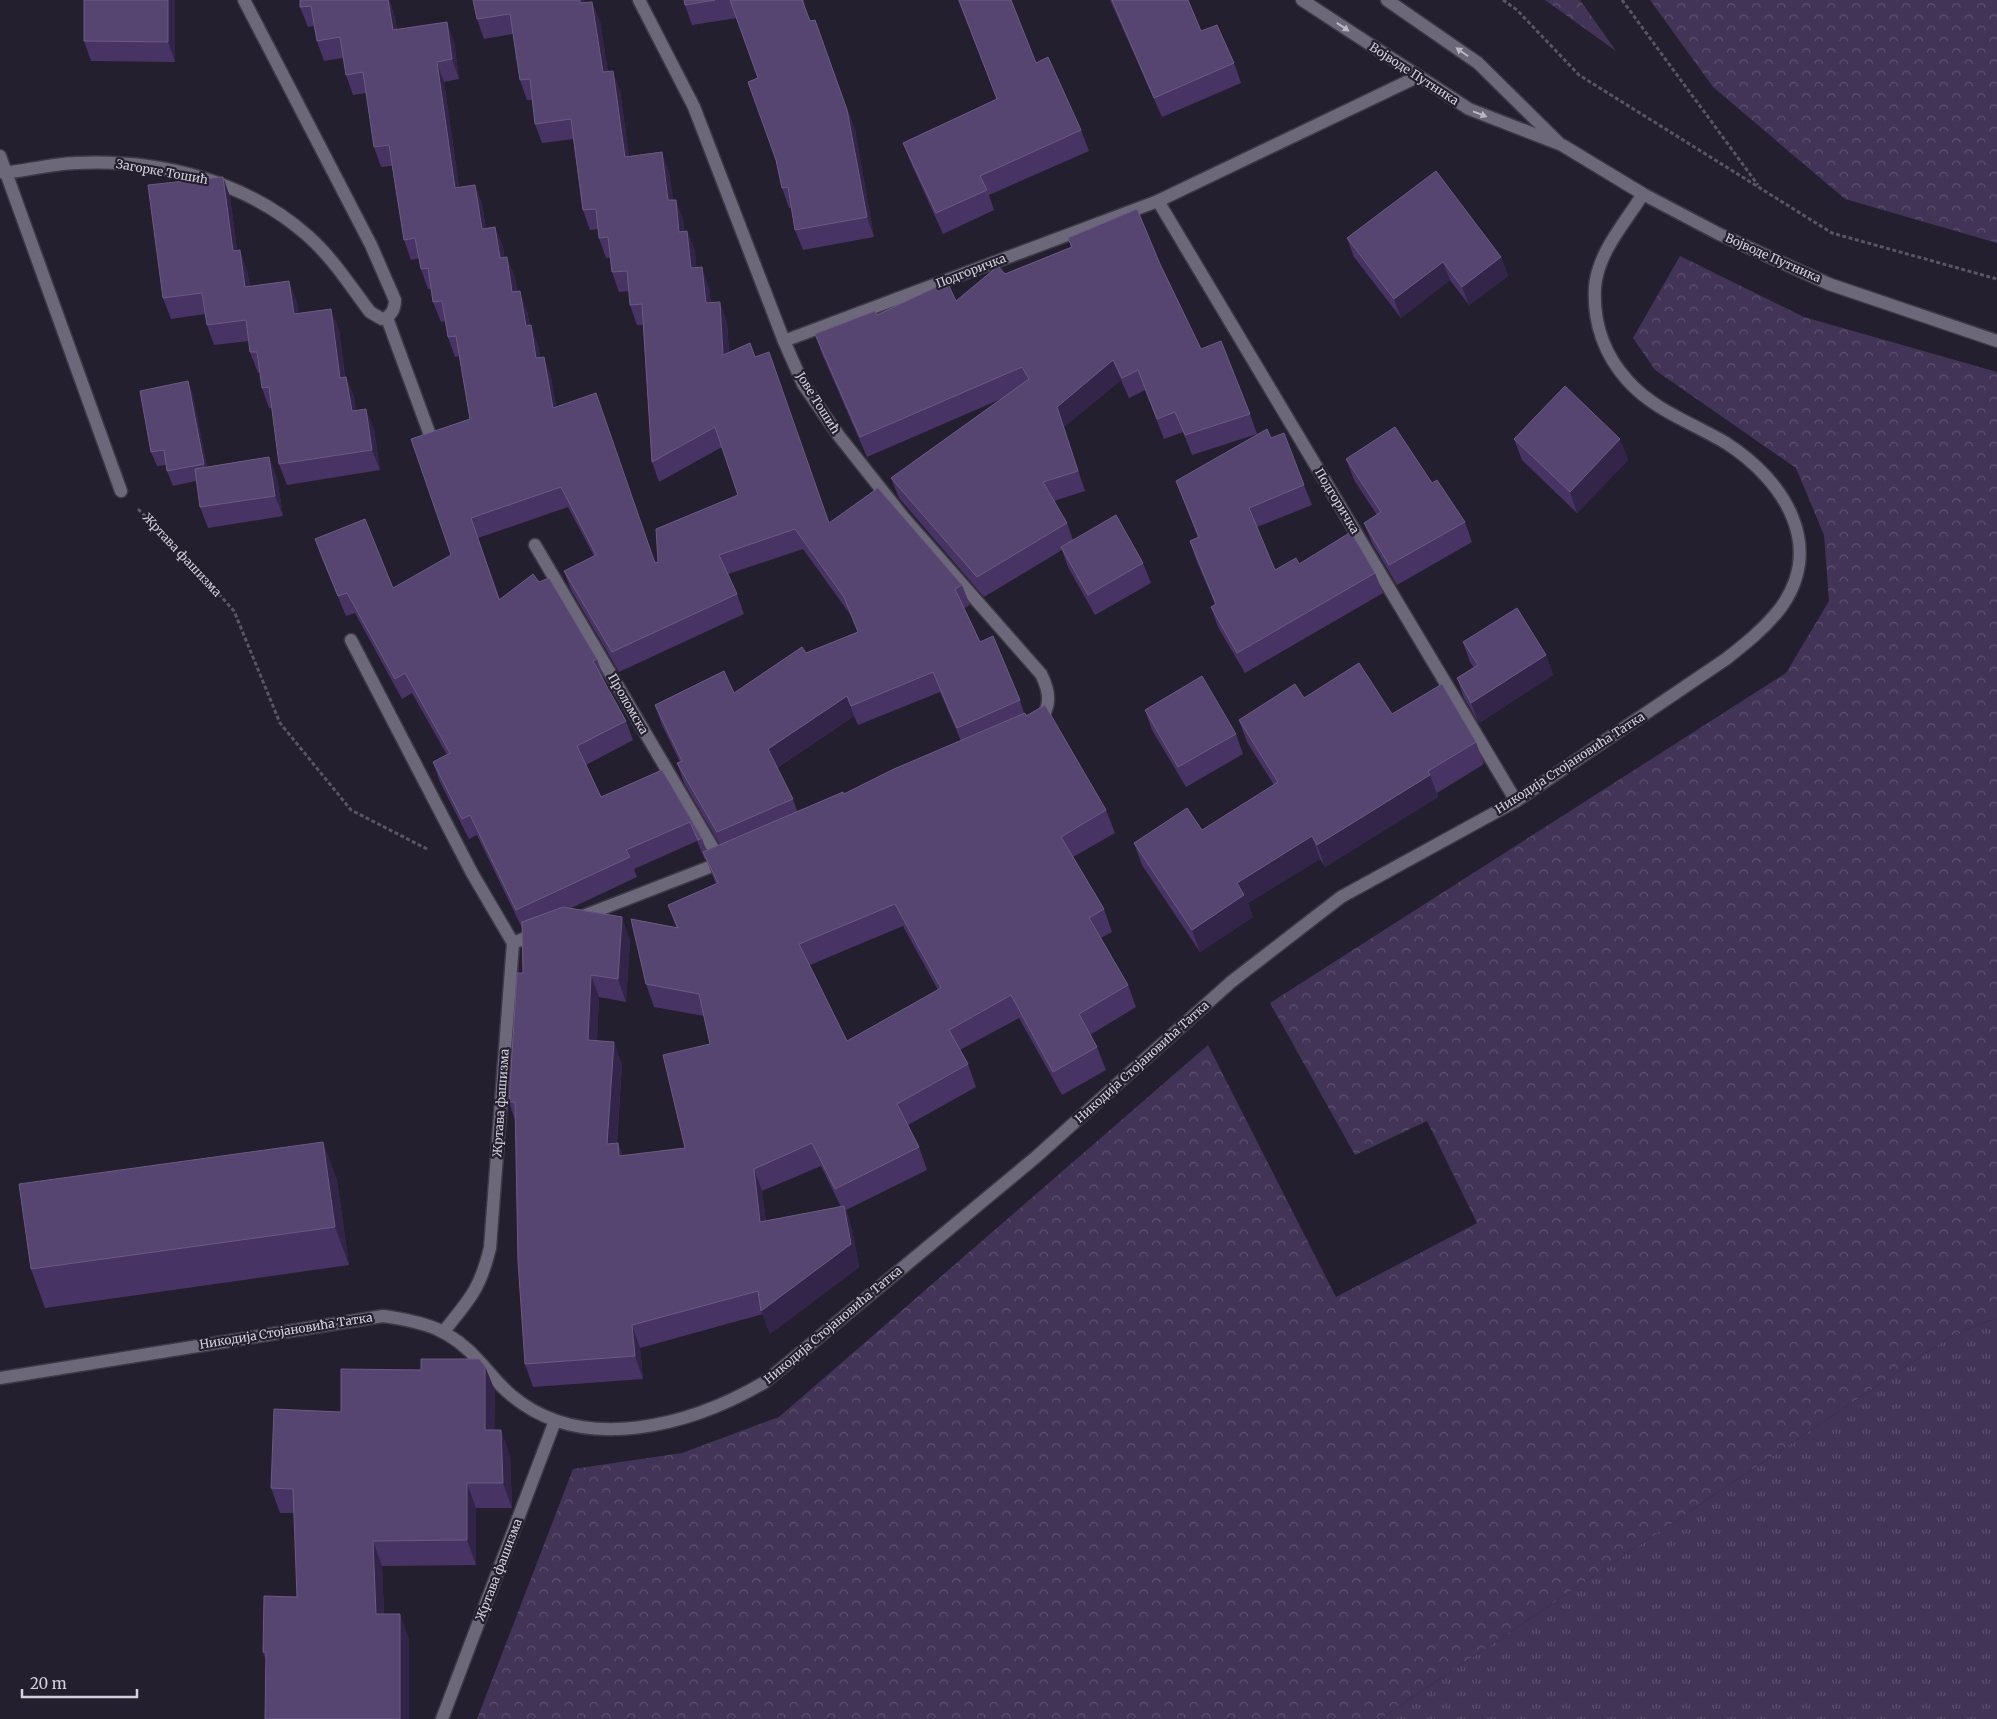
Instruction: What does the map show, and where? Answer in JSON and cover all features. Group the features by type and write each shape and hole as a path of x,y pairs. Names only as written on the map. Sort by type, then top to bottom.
{"street":[{"path":"244,0 371,245 396,300 395,306 387,318 434,446"},
{"name":"Јове Тошић","path":"639,0 694,106 784,341 803,384 839,436 904,518 1041,674 1048,689 1049,702 1045,714 1034,726 1026,730"},
{"name":"Војводе Путника","path":"1302,0 1417,77 1469,109 1562,145 1643,194 1719,234 1829,284 1997,341"},
{"name":"Војводе Путника","path":"1387,0 1478,63 1562,145"},
{"name":"Подгоричка","path":"784,341 1158,201 1417,77"},
{"path":"0,156 4,173 121,491"},
{"name":"Загорке Тошић","path":"4,173 74,163 117,163 187,174 226,185 270,207 310,237 370,312 382,319 387,318"},
{"name":"Никодија Стојановића Татка","path":"0,1378 359,1318 383,1316 426,1323 444,1331 464,1345 512,1396 555,1420 591,1428 620,1429 667,1424 703,1413 734,1400 764,1382 1036,1157 1231,982 1342,897 1516,801 1742,647 1779,610 1798,571 1800,550 1797,528 1788,506 1762,470 1726,443 1659,408 1628,380 1600,338 1595,309 1595,286 1603,256 1643,194"},
{"name":"Подгоричка","path":"1158,201 1516,801"},
{"name":"Проломска","path":"535,545 721,862"},
{"path":"351,640 472,873 513,943 549,929"},
{"path":"567,922 739,854"},
{"name":"Жртава фашизма","path":"444,1331 475,1293 484,1274 490,1248 513,943"},
{"name":"Жртава фашизма","path":"442,1719 555,1420"}],"path":[{"path":"1503,0 1518,10 1579,75 1832,233 1997,279"},
{"path":"1622,0 1759,187"},
{"name":"Жртава фашизма","path":"121,491 183,554 234,611 280,723 352,810 472,873"}],"green space":[{"path":"1545,0 1580,0 1616,51"},
{"path":"1650,0 1997,0 1997,243 1845,199 1713,87"},
{"path":"1680,256 1804,317 1997,372 1997,1318 1956,1333 1380,1719 477,1719 573,1469 682,1453 779,1417 1208,1045 1336,1297 1477,1223 1427,1121 1355,1155 1270,1003 1786,673 1829,601 1824,535 1796,468 1655,370 1633,338"},
{"path":"1997,1318 1997,1719 1380,1719 1956,1333"}],"building":[{"path":"84,0 168,0 168,42 84,41"},
{"path":"300,0 388,0 393,30 447,22 452,59 437,62 455,188 475,185 482,229 495,227 500,258 507,257 512,292 520,291 526,326 531,325 536,358 544,357 553,408 596,393 655,563 658,562 656,529 738,495 715,427 652,462 642,304 630,305 627,271 612,272 608,237 599,238 596,209 583,210 571,119 535,124 530,79 520,80 510,14 477,19 473,0 580,0 580,3 592,2 603,72 613,71 625,157 662,152 668,200 676,200 679,232 687,231 691,268 702,267 706,303 720,302 723,355 750,343 755,357 769,352 829,523 878,488 962,585 955,589 980,642 993,636 1020,700 957,728 933,672 851,706 847,696 768,749 793,799 717,832 677,763 682,761 655,705 724,671 734,693 802,647 806,653 858,632 844,597 795,529 719,555 737,594 612,652 564,571 596,555 561,487 471,518 499,600 533,574 539,582 549,578 597,659 593,661 626,721 577,746 601,797 662,770 702,838 698,840 690,822 626,850 630,857 516,910 470,815 462,819 433,762 450,753 405,673 395,679 347,593 338,596 315,539 365,519 393,588 451,555 411,439 470,419 456,336 448,337 442,301 433,302 428,268 421,269 415,238 404,240 389,145 374,147 363,72 346,75 340,37 317,41 311,6 300,7"},
{"path":"684,0 715,0 685,5"},
{"path":"730,0 802,0 810,21 815,20 847,110 867,217 795,230 788,187 782,188 776,160 748,82 758,78"},
{"path":"959,0 1011,0 1036,63 1048,57 1081,130 980,176 987,190 936,213 903,143 997,99"},
{"path":"1112,0 1188,0 1201,31 1217,25 1234,63 1154,98"},
{"path":"1436,171 1501,257 1462,287 1443,262 1394,299 1347,238"},
{"path":"223,177 233,251 240,250 245,287 289,281 294,314 331,309 340,378 346,377 352,411 366,409 372,450 279,464 269,387 262,388 257,352 250,352 246,320 207,325 202,293 163,298 148,185"},
{"path":"1137,209 1160,264 1201,349 1221,341 1250,414 1185,435 1175,412 1157,419 1138,370 1122,378 1113,360 1057,407 1078,471 1043,482 1067,523 977,577 891,478 1029,379 1022,367 860,437 815,334 875,311 877,315 947,282 956,301 998,266 1005,274 1072,247 1068,238"},
{"path":"188,381 204,464 167,471 164,450 151,452 140,391"},
{"path":"1565,386 1620,439 1570,492 1514,439"},
{"path":"1395,427 1432,483 1437,480 1465,522 1389,565 1364,523 1381,512 1346,459"},
{"path":"1267,429 1271,438 1284,433 1304,485 1249,508 1275,570 1296,558 1299,564 1351,532 1375,573 1237,653 1211,607 1216,604 1190,541 1199,537 1176,481"},
{"path":"269,457 275,496 200,507 195,469"},
{"path":"1116,515 1143,563 1088,595 1061,547"},
{"path":"1517,608 1546,655 1471,703 1457,678 1478,665 1463,642"},
{"path":"1359,663 1392,714 1442,684 1476,742 1428,771 1430,775 1317,845 1312,836 1237,883 1244,895 1192,930 1134,843 1187,808 1202,830 1278,782 1239,720 1295,684 1304,698"},
{"path":"1202,676 1236,734 1178,767 1145,710"},
{"path":"1045,705 1106,810 1061,837 1104,909 1089,918 1128,985 1079,1014 1097,1047 1053,1072 1011,995 949,1030 968,1064 897,1104 919,1147 835,1189 812,1143 754,1169 760,1222 844,1206 851,1244 761,1311 758,1291 632,1325 635,1356 525,1364 518,1261 515,1102 509,1102 517,973 523,973 522,922 563,907 622,917 618,979 591,975 588,1040 614,1042 607,1144 618,1143 619,1156 685,1148 663,1055 710,1044 699,994 646,984 631,919 678,928 668,905 718,883 703,852 843,792 844,794 894,769 1025,713 1026,716","holes":["895,904 941,988 847,1041 799,944"]},
{"path":"323,1142 335,1227 31,1269 19,1184"},
{"path":"421,1359 479,1359 485,1366 485,1430 501,1430 503,1483 467,1483 467,1540 373,1541 376,1614 400,1614 400,1719 265,1719 266,1652 263,1652 264,1596 297,1597 293,1489 271,1488 274,1409 341,1412 341,1369 421,1370"}]}
